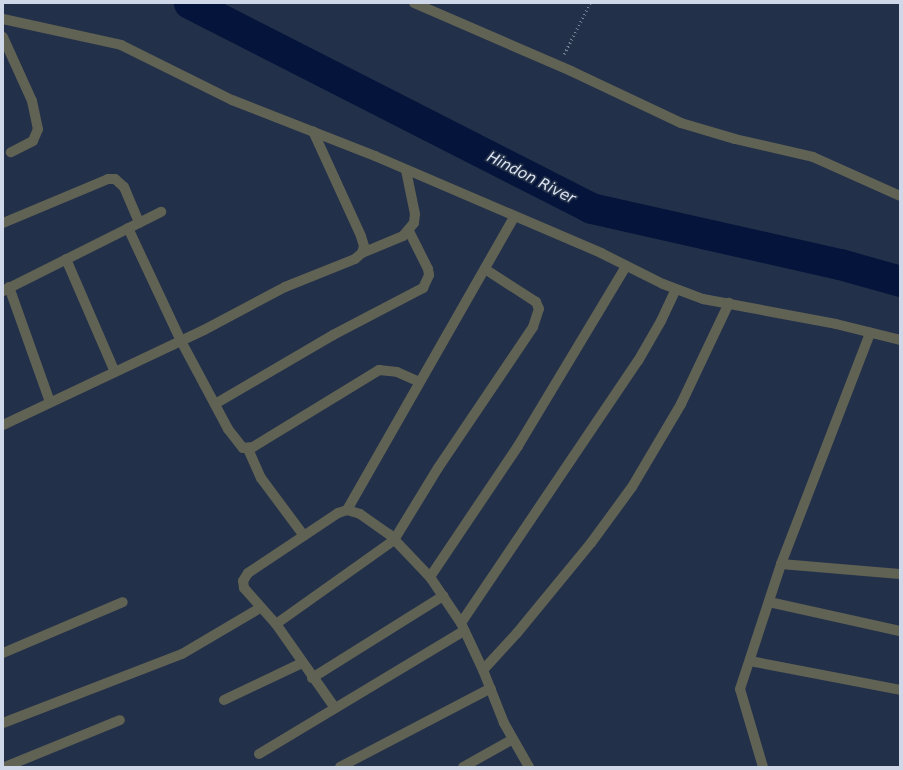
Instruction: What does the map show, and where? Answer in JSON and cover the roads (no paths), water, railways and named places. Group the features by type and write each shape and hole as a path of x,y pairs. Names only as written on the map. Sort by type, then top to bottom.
{"street":[{"path":"414,3 558,66 681,123 735,139 813,157 900,196"},
{"path":"3,19 121,45 232,100 313,131 406,170 676,289 703,299 870,332 900,340"},
{"path":"3,37 32,101 38,129 32,141 10,152"},
{"path":"313,131 361,236 364,246 362,254"},
{"path":"3,424 181,341 285,287 355,259 362,254 391,242 409,231 414,223 414,214 406,170"},
{"path":"3,223 108,179 115,179 124,187 139,223"},
{"path":"50,402 6,289 161,212"},
{"path":"335,708 312,678 276,624 260,608 244,588 243,581 248,573 347,510 514,217"},
{"path":"128,228 181,341 238,446 248,449 379,370 396,372 420,382"},
{"path":"215,404 333,335 423,288 429,275 428,268 409,231"},
{"path":"66,259 115,372"},
{"path":"430,577 518,446 626,266"},
{"path":"276,624 394,540 438,468 537,317 539,309 536,302 485,269"},
{"path":"259,754 335,708 462,627 638,361 676,289"},
{"path":"483,670 517,633 586,549 632,488 681,404 728,303"},
{"path":"763,767 740,689 781,564 870,332"},
{"path":"248,449 261,478 304,536"},
{"path":"347,510 360,514 394,540 430,577 462,627 513,738 529,767"},
{"path":"781,564 900,574"},
{"path":"312,678 442,596"},
{"path":"3,652 123,602"},
{"path":"769,602 900,631"},
{"path":"3,724 182,654 260,608"},
{"path":"750,660 900,690"},
{"path":"224,700 302,663"},
{"path":"340,767 491,688"},
{"path":"5,767 120,720"},
{"path":"463,767 513,738"}],"waterway":[{"name":"Hindon River","path":"189,3 591,208 840,264 900,281"}]}
